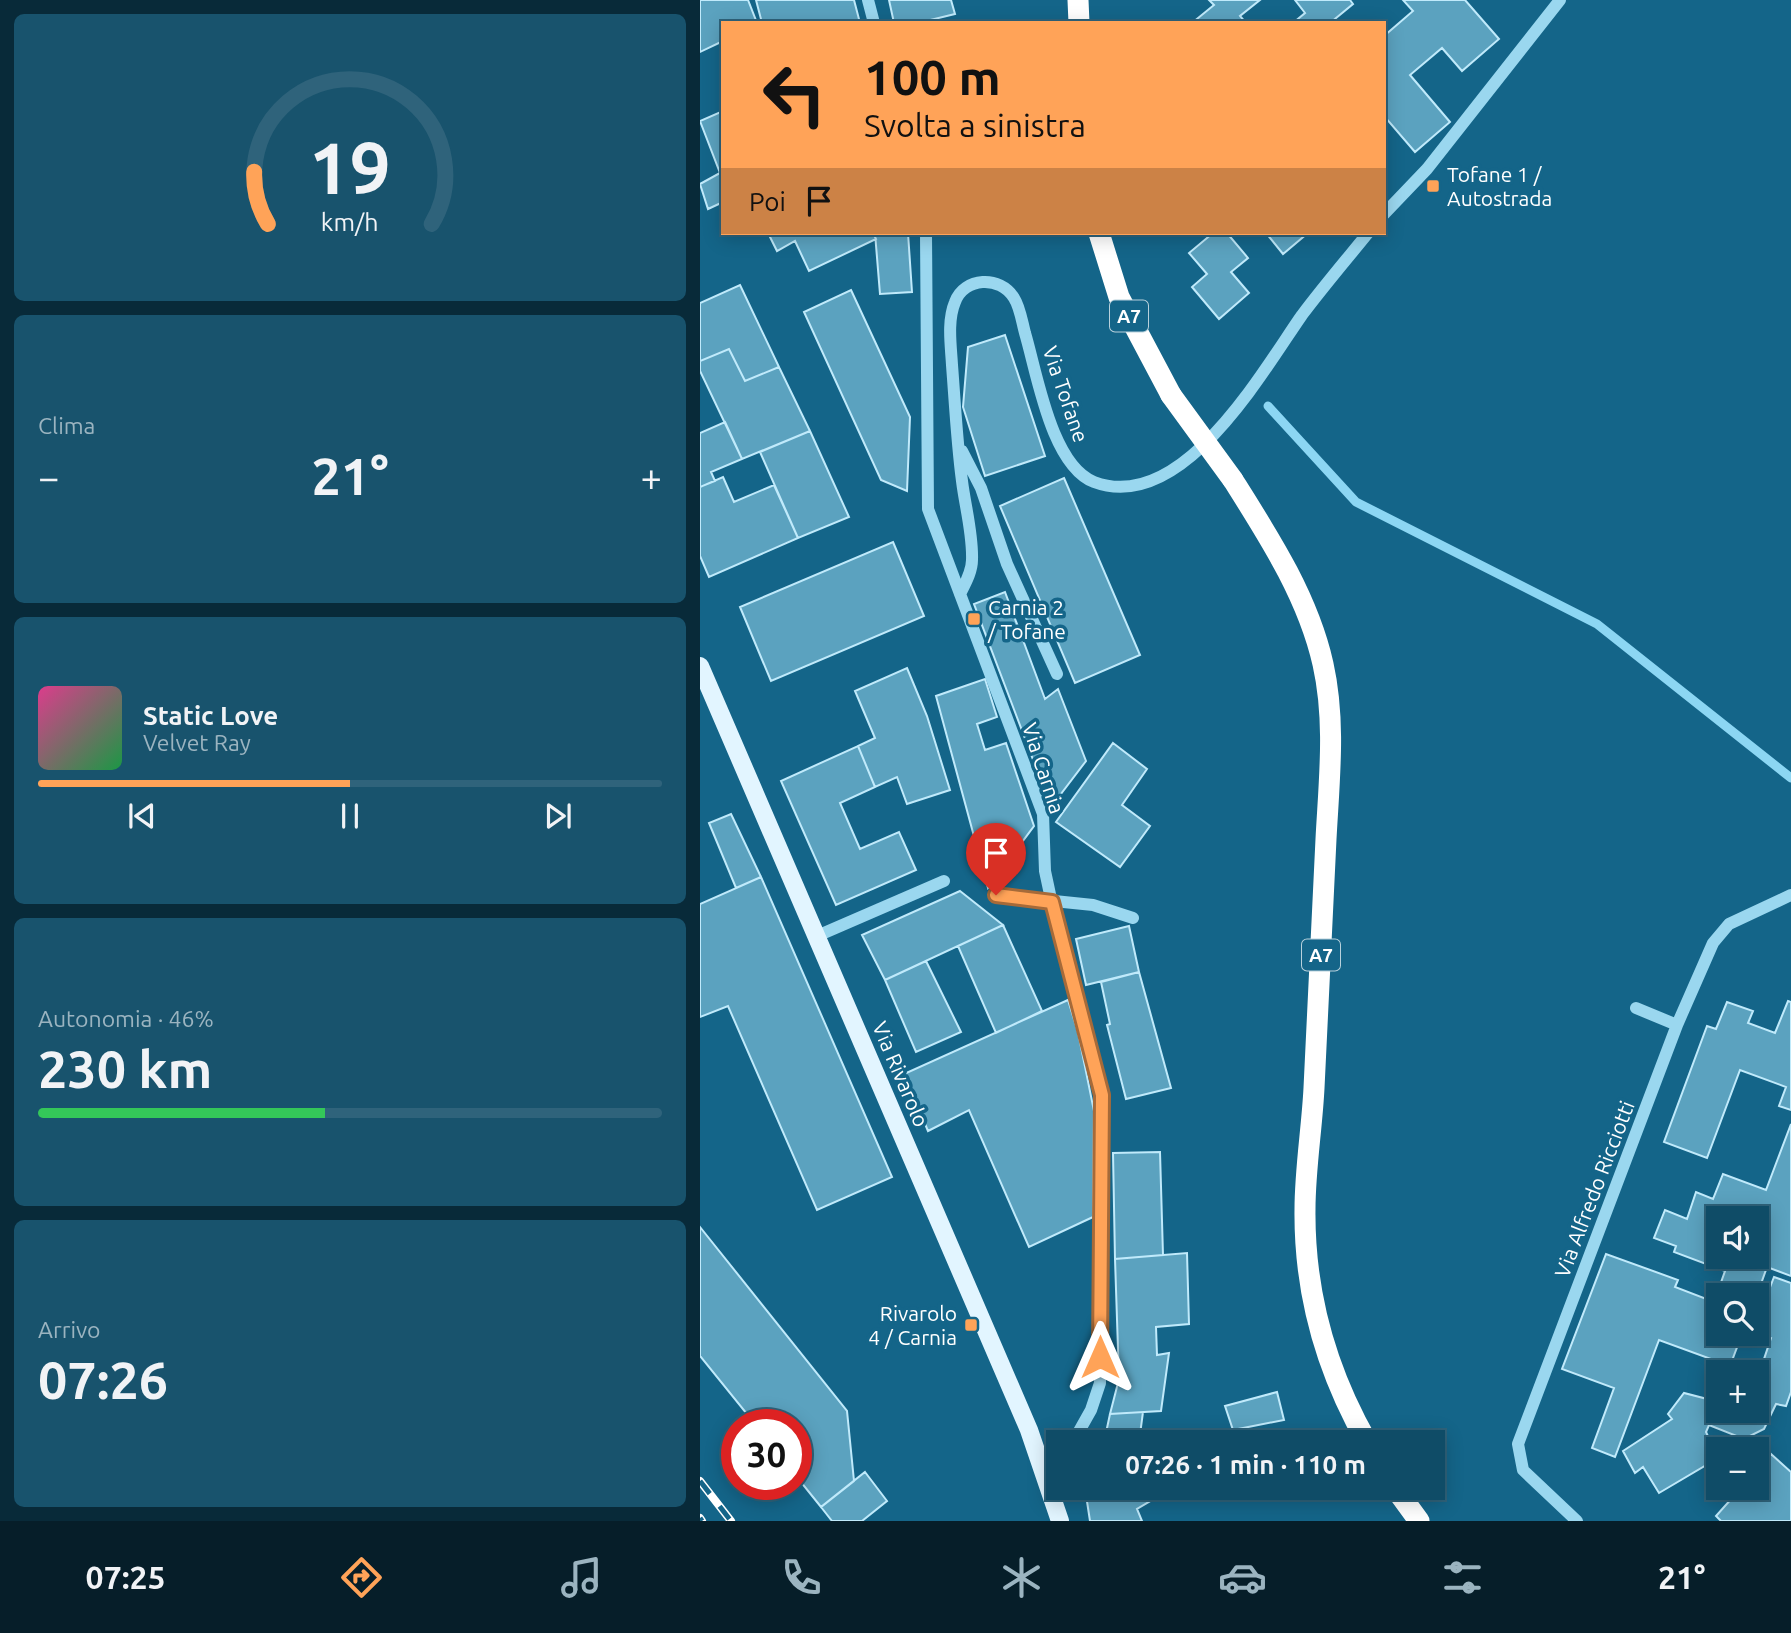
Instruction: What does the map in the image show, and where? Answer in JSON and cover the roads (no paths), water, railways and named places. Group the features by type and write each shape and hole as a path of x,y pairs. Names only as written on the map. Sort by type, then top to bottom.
{"highway":[{"path":"1078,0 1079,21"},
{"name":"A7","path":"1100,235 1119,297 1171,395 1233,480 1268,535 1298,593 1323,664 1332,729 1305,1208 1307,1275 1323,1344 1348,1409 1360,1430"},
{"path":"1404,1500 1419,1521"}],"main road":[{"name":"Via Rivarolo","path":"700,666 1046,1475"},
{"name":"Via Rivarolo","path":"1052,1521 1053,1502"},
{"name":"Via Rivarolo","path":"1053,1502 1060,1521"}],"street":[{"path":"868,0 873,21"},
{"path":"1386,212 1427,169 1560,0"},
{"name":"Via Carnia","path":"926,235 928,509 1044,814 1045,871 1102,1095 1100,1383 1091,1410 1080,1430"},
{"name":"Via Tofane","path":"961,594 973,561 957,441 951,320 959,293 972,284 990,281 1007,290 1014,299 1052,428 1070,462 1090,480 1128,486 1173,468 1214,438 1236,412 1304,314 1366,235"},
{"name":"Via Tofane","path":"957,441 981,488 1007,564 1057,674"},
{"path":"817,936 944,881"},
{"path":"996,895 1093,905 1133,918"},
{"name":"Via Alfredo Ricciotti","path":"1577,1521 1522,1470 1518,1444 1677,1026 1717,937 1729,924 1791,895"},
{"path":"1636,1008 1677,1026"}],"waterway":[{"path":"1268,406 1356,502 1597,624 1791,778"}],"railway":[{"path":"700,1481 731,1521"}],"place":[{"name":"Tofane 1 / Autostrada","path":"1433,186"},
{"name":"Carnia 2 / Tofane","path":"974,619"},
{"name":"Rivarolo 4 / Carnia","path":"971,1325"}]}
